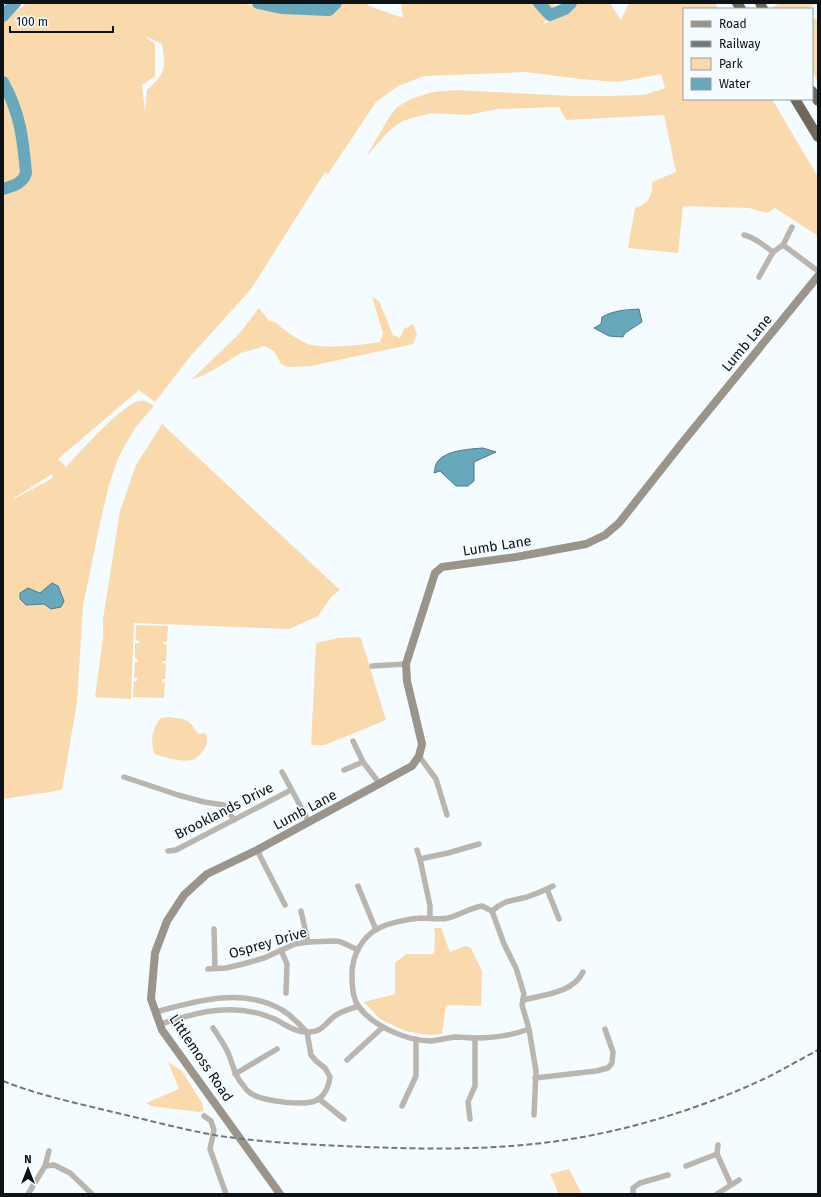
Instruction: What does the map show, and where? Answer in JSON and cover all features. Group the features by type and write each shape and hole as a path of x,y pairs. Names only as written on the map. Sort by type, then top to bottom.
{"highway":[{"path":"796,100 818,137"}],"street":[{"path":"759,277 773,252 783,245 792,227"},
{"path":"744,235 749,236 773,252"},
{"path":"783,245 816,269"},
{"name":"Lumb Lane","path":"257,850 412,766 419,756 422,744 407,681 406,664 437,570 442,567 516,557 586,544 605,535 619,523 818,276"},
{"path":"372,666 406,664"},
{"path":"353,741 363,762 380,784"},
{"path":"419,756 432,771 436,779 447,815"},
{"path":"344,770 363,762"},
{"path":"282,772 309,822"},
{"path":"124,777 178,796 224,805 234,820"},
{"name":"Brooklands Drive","path":"168,851 176,850 291,790"},
{"path":"420,859 479,844"},
{"path":"257,850 285,905"},
{"name":"Littlemoss Road","path":"257,850 207,874 184,895 167,921 155,953 151,999 162,1030 280,1194"},
{"path":"417,850 430,906 430,918"},
{"path":"358,886 376,930"},
{"path":"492,911 500,904 526,897 553,886"},
{"path":"547,889 559,920"},
{"path":"529,1029 505,1035 475,1038 456,1037 430,1041 404,1036 383,1027 373,1021 358,1006 354,995 352,979 353,962 358,950 367,937 386,924 420,918 447,918 482,906 492,911 504,944 516,968 524,994 522,1005 529,1029 536,1071 534,1115"},
{"path":"301,911 308,942"},
{"path":"214,929 215,968"},
{"name":"Osprey Drive","path":"208,969 226,968 243,964 295,944 308,942 335,940 358,950"},
{"path":"281,950 287,964 286,993"},
{"path":"523,1000 570,987 580,978 583,972"},
{"path":"156,1012 227,997 246,998 265,1002 282,1010 307,1032 311,1055 325,1068 330,1077 328,1088 319,1099 310,1102 274,1101 252,1094 241,1084 235,1074 224,1044 213,1028"},
{"path":"161,1024 184,1016 221,1009 232,1009 249,1011 272,1018 292,1030 307,1032 316,1031 323,1028 337,1014 358,1006"},
{"path":"347,1060 383,1027"},
{"path":"535,1078 596,1071 608,1068 612,1063 613,1052 605,1029"},
{"path":"470,1119 468,1102 474,1086 475,1038"},
{"path":"402,1106 416,1076 416,1039"},
{"path":"235,1074 277,1049"},
{"path":"319,1099 344,1119"},
{"path":"204,1116 211,1121 214,1130 210,1149 226,1194"},
{"path":"718,1145 717,1154 731,1185"},
{"path":"28,1194 45,1166 49,1151"},
{"path":"686,1166 717,1154"},
{"path":"45,1166 54,1165 70,1173 92,1194"},
{"path":"633,1194 633,1188 640,1183 668,1175"},
{"path":"716,1194 739,1180"}],"green space":[{"path":"27,3 240,3 281,11 330,11 340,3 367,3 369,6 403,18 401,3 555,3 543,25 556,16 568,12 576,3 612,3 611,5 621,20 629,3 715,3 718,8 683,8 683,100 773,100 818,177 818,236 775,208 767,213 749,208 683,206 678,253 628,248 635,208 649,199 652,191 652,182 676,172 664,115 566,120 559,107 498,109 468,115 431,113 402,121 388,132 366,157 388,119 397,107 411,99 433,92 456,90 572,96 644,95 665,88 661,74 618,82 526,72 424,76 398,86 376,102 328,174 325,172 251,289 189,358 155,402 139,390 58,459 66,467 113,419 132,404 144,401 154,406 135,428 119,456 109,485 83,606 77,702 62,790 3,799 3,21","holes":["144,36 162,44 164,65 158,79 147,90 145,112 142,85 155,76 155,44","52,474 53,478 14,499 14,498","35,590 40,593 51,609 44,603 36,605"]},
{"path":"780,3 817,3 808,8 773,7"},
{"path":"813,18 818,20 818,81 813,74"},
{"path":"372,297 379,301 393,335 400,338 404,329 413,324 417,334 413,344 311,366 288,367 281,364 274,351 265,346 241,353 202,376 191,380 239,334 259,308 269,321 275,322 294,336 313,345 331,347 380,342 383,333"},
{"path":"162,424 340,590 332,596 318,616 289,629 134,623 131,699 95,697 103,638 103,619 120,511 136,465"},
{"path":"136,625 168,626 167,642 163,642 163,644 167,645 166,661 162,661 162,663 166,664 165,679 162,679 162,682 165,683 164,698 133,697 134,681 137,681 137,678 134,678 135,662 138,662 138,659 135,659 135,643 139,643 139,641 136,640"},
{"path":"338,638 361,638 386,720 325,745 311,745 316,643"},
{"path":"168,717 186,721 191,724 199,734 204,733 207,735 205,748 195,759 188,761 179,760 155,754 152,745 154,730 161,718"},
{"path":"434,928 441,928 450,952 465,946 471,948 482,971 481,1006 446,1005 442,1034 429,1035 405,1031 380,1019 364,1002 395,994 395,963 406,954 434,954"},
{"path":"168,1062 182,1071 202,1103 204,1111 199,1112 151,1106 146,1103 179,1089"},
{"path":"569,1169 582,1194 559,1194 550,1174"}],"water":[{"path":"639,309 642,322 625,333 623,337 609,336 594,328 601,324 602,317 611,313"},
{"path":"483,448 496,452 474,462 474,481 468,486 456,486 440,471 434,473 437,462 447,454"},
{"path":"52,583 58,586 64,601 61,607 51,609 44,604 26,605 20,599 20,593 28,588 40,593"}],"waterway":[{"path":"3,16 15,3"},
{"path":"258,3 281,8 329,10 336,3"},
{"path":"539,3 550,15 565,9 571,3"},
{"path":"3,82 9,93 20,126 26,173 25,177 20,182 3,189"}],"railway":[{"path":"3,1081 43,1095 180,1128 220,1136 275,1142 349,1146 396,1148 483,1148 569,1139 598,1134 663,1118 726,1096 773,1075 818,1050"}]}
